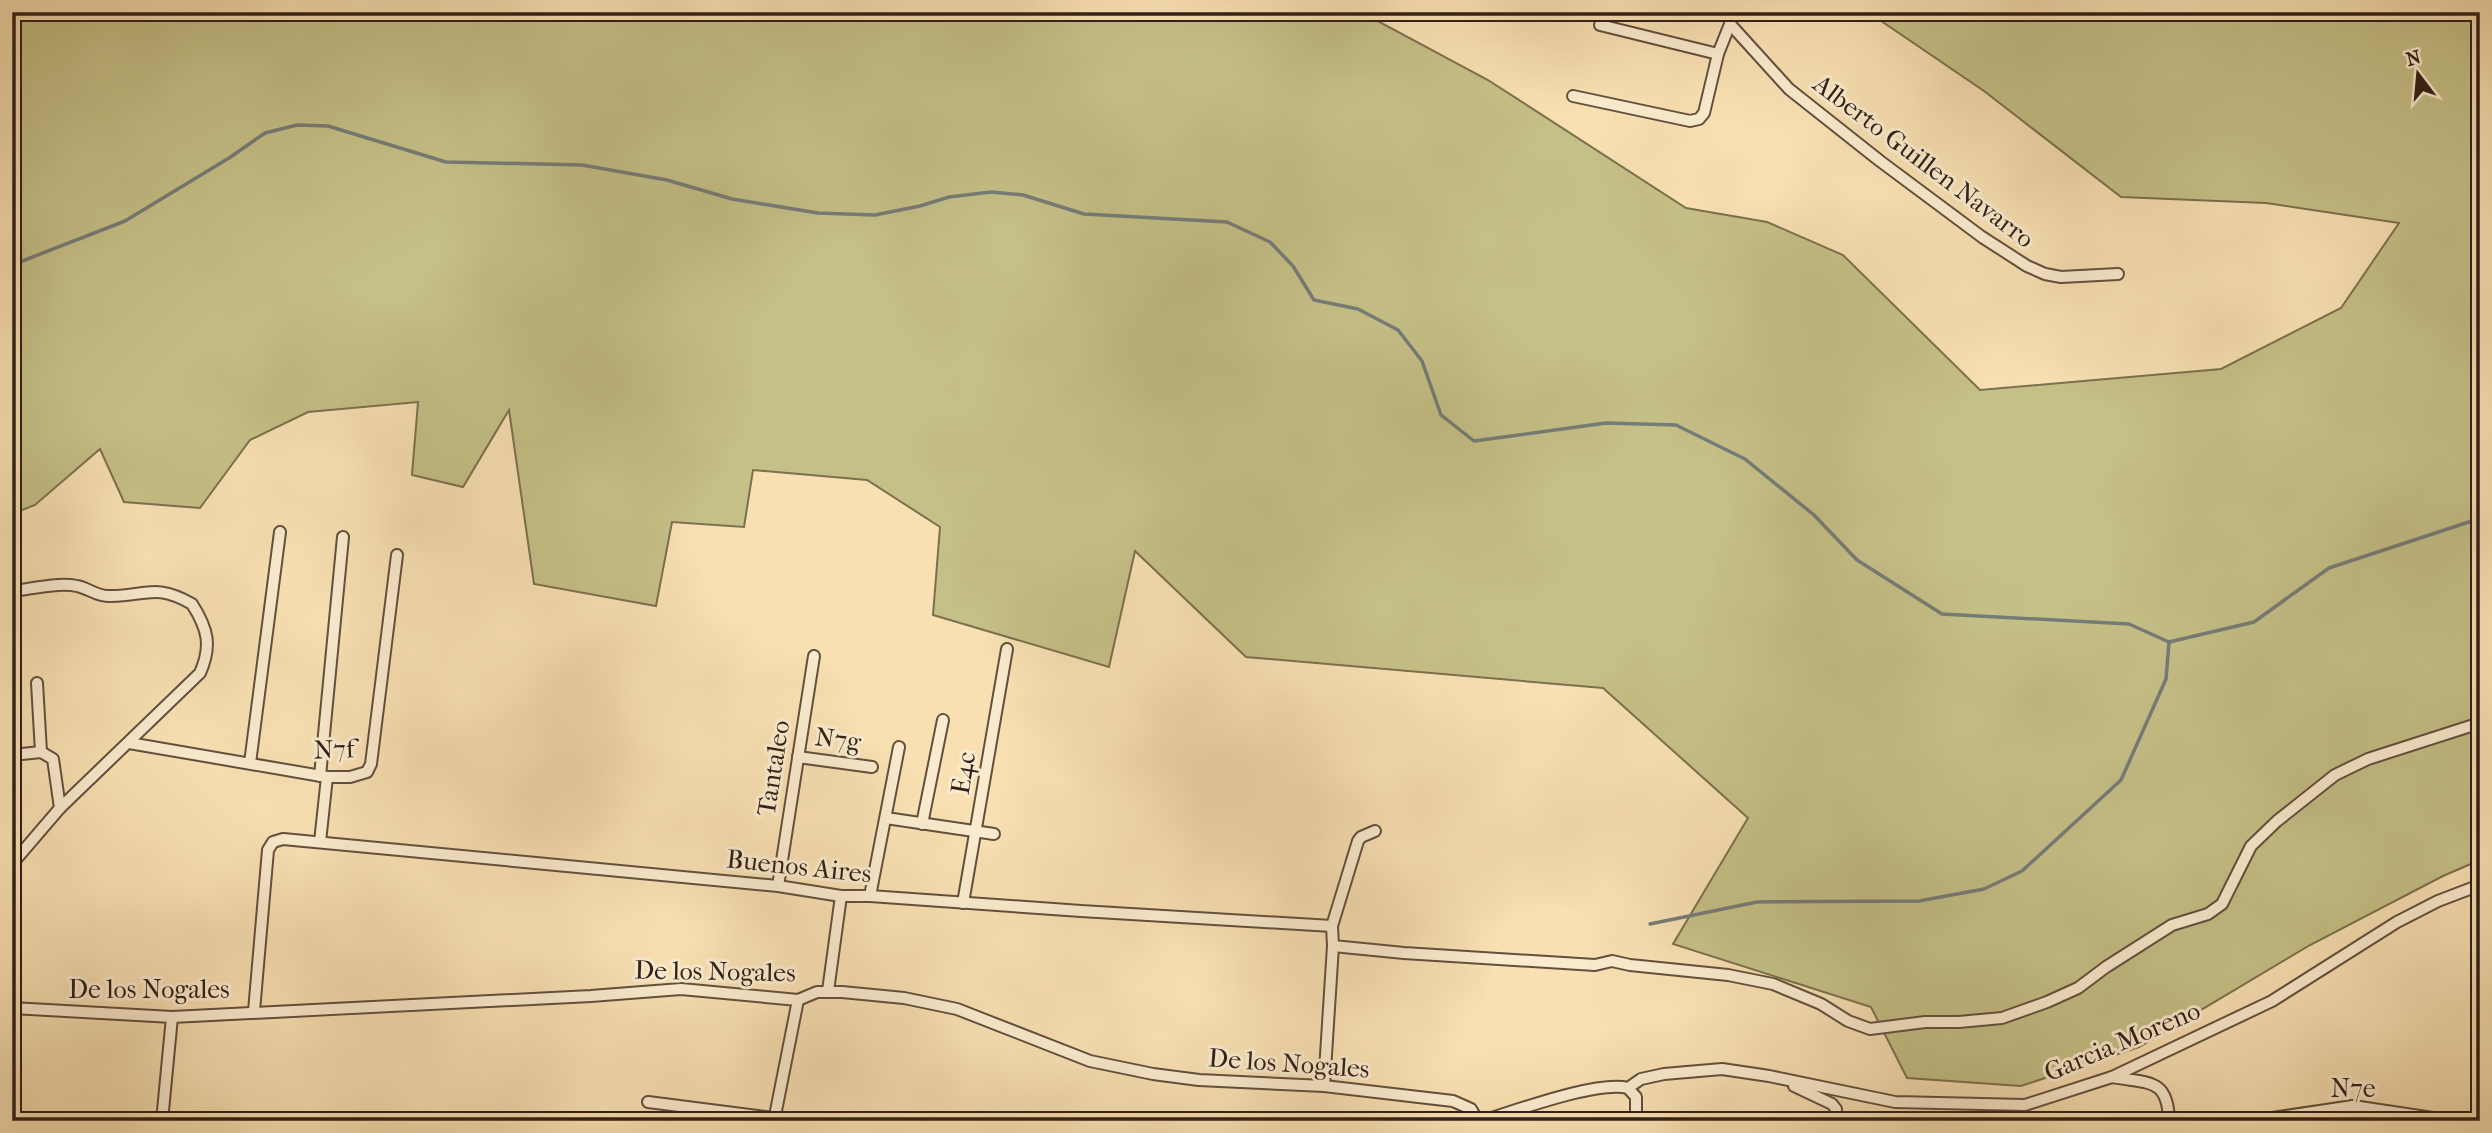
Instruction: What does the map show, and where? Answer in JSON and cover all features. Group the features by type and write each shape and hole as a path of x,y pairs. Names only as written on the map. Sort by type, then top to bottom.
{"street":[{"path":"1573,96 1690,121 1699,119 1704,113 1730,18"},
{"name":"Alberto Guillen Navarro","path":"1730,18 1788,89 1880,162 1982,237 2027,266 2045,274 2081,278 2118,274"},
{"path":"1600,25 1718,54"},
{"path":"250,763 280,532"},
{"path":"320,842 323,776 344,537"},
{"name":"N7f","path":"129,743 323,776 350,777 363,774 371,764 397,555"},
{"path":"12,591 74,585 100,596 163,592 192,604 208,638 207,657 200,673 60,808 12,864"},
{"name":"E4c","path":"963,903 1007,649"},
{"name":"Tantaleo","path":"778,886 814,656"},
{"path":"37,682 41,752"},
{"path":"922,824 943,720"},
{"path":"1333,946 1595,965 1612,961 1728,975 1773,984 1870,1029 1925,1022 2002,1018 2078,988 2172,925 2208,915 2222,904 2251,846 2277,821 2335,775 2368,759 2480,723"},
{"path":"870,895 899,747"},
{"path":"12,755 41,752 53,759 60,808"},
{"name":"N7g","path":"798,757 872,767"},
{"path":"886,818 994,834"},
{"path":"1324,1086 1332,926 1358,841 1375,831"},
{"name":"Buenos Aires","path":"254,1011 268,850 273,842 283,839 778,886 841,896 870,895 1332,926"},
{"name":"Garcia Moreno","path":"1480,1121 1557,1098 1605,1087 1628,1088 1641,1079 1706,1069 1758,1074 1895,1102 2025,1105 2112,1077 2272,1001 2397,922 2438,901 2480,887"},
{"path":"828,991 841,896"},
{"name":"De los Nogales","path":"12,1008 172,1017 681,989 798,1000 811,993 828,991 904,998 957,1009 1107,1066 1199,1080 1324,1086 1453,1101 1471,1109 1480,1121"},
{"path":"648,1102 774,1119 798,1000"},
{"path":"162,1121 172,1017"},
{"path":"2112,1077 2157,1086 2168,1103 2169,1121"},
{"path":"1786,1081 1832,1104 1836,1109 1835,1121"},
{"path":"1628,1088 1636,1097 1636,1121"},
{"path":"2351,1121 2353,1106"},
{"name":"N7e","path":"2252,1121 2353,1106 2453,1121"}],"shaded area":[{"path":"12,12 1361,12 1488,80 1686,208 1767,222 1843,255 1980,390 2221,369 2341,308 2399,223 2266,203 2121,197 1984,91 1868,12 2480,12 2480,860 2443,876 2310,945 2139,1047 2021,1086 1907,1078 1871,1007 1673,944 1748,818 1603,688 1246,657 1135,551 1109,667 933,615 940,527 867,480 753,470 744,527 672,522 656,606 534,584 509,410 463,487 412,475 418,402 308,412 250,440 200,508 124,502 100,449 35,505 12,514"}],"waterway":[{"path":"12,265 125,221 265,133 297,125 328,126 446,162 582,165 667,180 732,199 818,213 875,215 949,197 991,192 1023,195 1084,214 1227,222 1270,242 1293,266 1314,300 1358,309 1398,330 1422,361 1441,415 1474,441 1606,423 1676,425 1745,459 1814,515 1857,560 1942,614 2129,624 2169,642 2254,622 2329,568 2478,519 2480,516"},
{"path":"1650,924 1757,902 1919,901 1984,889 2022,871 2121,780 2166,679 2169,642"}]}
